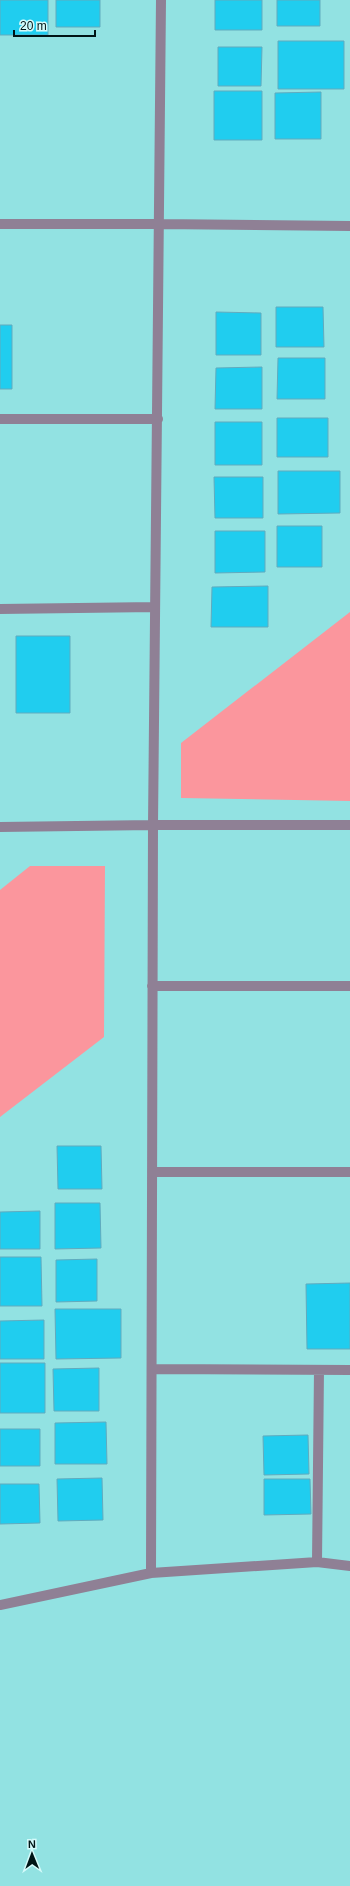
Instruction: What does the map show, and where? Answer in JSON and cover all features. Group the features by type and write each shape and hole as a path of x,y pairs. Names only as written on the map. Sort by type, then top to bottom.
{"street":[{"path":"151,1573 153,825 161,0"},
{"path":"0,224 350,226"},
{"path":"0,419 158,419"},
{"path":"0,608 155,607"},
{"path":"0,828 153,825 350,825"},
{"path":"152,986 350,986"},
{"path":"152,1172 350,1172"},
{"path":"152,1369 350,1370"},
{"path":"317,1562 319,1370"},
{"path":"0,1605 151,1573 317,1562 350,1566"}],"shaded area":[{"path":"350,612 350,801 181,798 181,743"},
{"path":"30,866 105,866 104,1037 0,1117 0,890"}],"building":[{"path":"0,0 48,0 48,35 0,35"},
{"path":"56,0 100,0 100,27 56,27"},
{"path":"215,0 262,0 262,30 215,30"},
{"path":"277,0 320,0 320,26 277,26"},
{"path":"278,41 344,41 344,89 278,89"},
{"path":"218,47 262,47 261,86 218,86"},
{"path":"214,91 262,91 262,140 214,140"},
{"path":"321,92 321,139 275,139 275,93"},
{"path":"276,307 323,307 324,347 276,347"},
{"path":"216,312 261,313 261,355 216,355"},
{"path":"0,325 12,325 12,389 0,389"},
{"path":"278,358 325,358 325,399 277,399"},
{"path":"262,367 262,409 215,409 216,368"},
{"path":"277,418 328,418 328,457 277,457"},
{"path":"215,422 262,422 262,465 215,465"},
{"path":"278,471 340,471 340,513 278,514"},
{"path":"214,477 263,477 263,518 215,518"},
{"path":"277,526 322,526 322,567 277,567"},
{"path":"215,531 265,531 265,572 215,573"},
{"path":"268,586 268,627 211,627 212,587"},
{"path":"16,636 70,636 70,713 16,713"},
{"path":"57,1146 101,1146 102,1189 58,1189"},
{"path":"55,1203 100,1203 101,1248 55,1249"},
{"path":"40,1211 40,1249 0,1249 0,1212"},
{"path":"0,1257 41,1257 42,1306 0,1306"},
{"path":"97,1259 97,1301 56,1302 56,1260"},
{"path":"350,1283 350,1349 307,1349 306,1284"},
{"path":"55,1309 121,1309 121,1358 56,1359"},
{"path":"44,1320 44,1359 0,1359 0,1321"},
{"path":"0,1363 45,1363 45,1413 0,1413"},
{"path":"99,1368 99,1411 54,1411 53,1369"},
{"path":"106,1422 107,1464 55,1464 55,1423"},
{"path":"0,1429 40,1429 40,1466 0,1466"},
{"path":"308,1435 309,1474 264,1475 263,1436"},
{"path":"102,1478 103,1520 58,1521 57,1479"},
{"path":"264,1479 310,1479 311,1514 264,1515"},
{"path":"0,1484 39,1484 40,1523 0,1524"}]}
